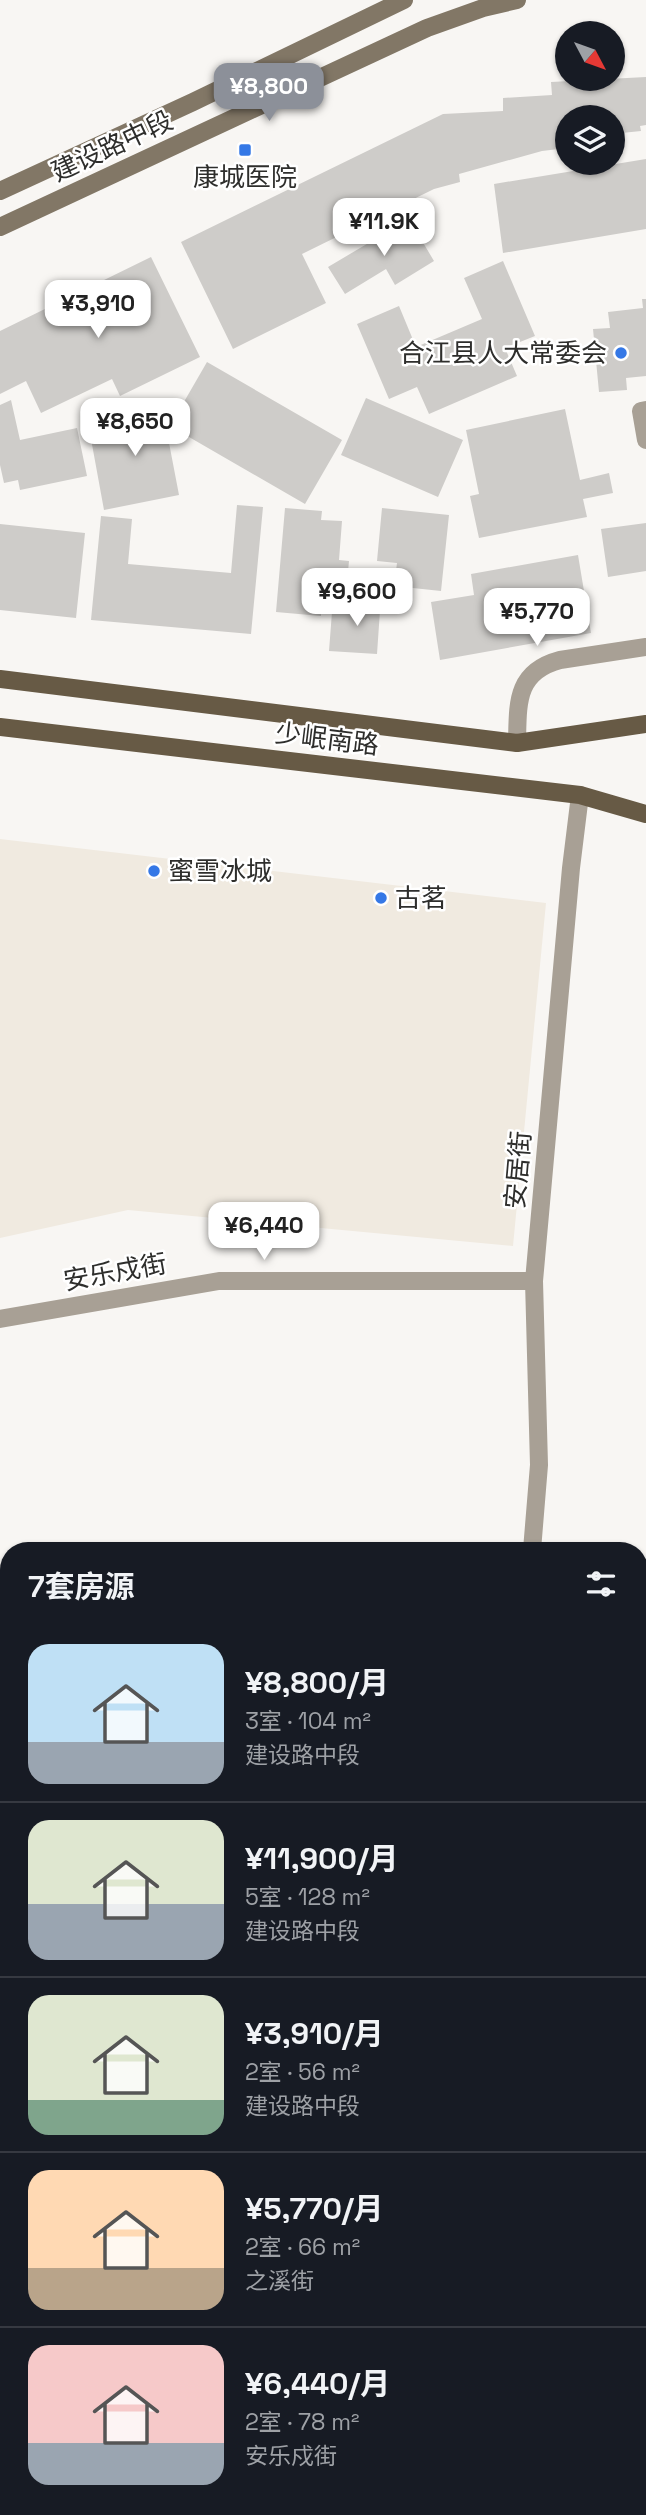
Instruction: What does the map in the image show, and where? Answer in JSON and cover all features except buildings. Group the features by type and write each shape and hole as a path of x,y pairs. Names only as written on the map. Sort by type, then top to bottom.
{"main road":[{"name":"建设路中段","path":"0,191 404,0"},
{"name":"建设路中段","path":"0,227 427,28 483,8 517,0"},
{"name":"少岷南路","path":"0,679 517,743 646,724"},
{"name":"少岷南路","path":"0,727 580,795 646,814"}],"street":[{"path":"646,410 641,411 646,440"},
{"path":"517,743 520,693 529,677 550,663 560,660 646,647"},
{"name":"安居街","path":"532,1542 539,1465 534,1281 580,795"},
{"name":"安乐戍街","path":"0,1319 219,1281 534,1281"}],"shaded area":[{"path":"0,839 546,903 513,1246 128,1210 0,1238"}],"place":[{"name":"康城医院","path":"245,150"},
{"name":"合江县人大常委会","path":"621,353"},
{"name":"蜜雪冰城","path":"154,871"},
{"name":"古茗","path":"381,898"}]}
